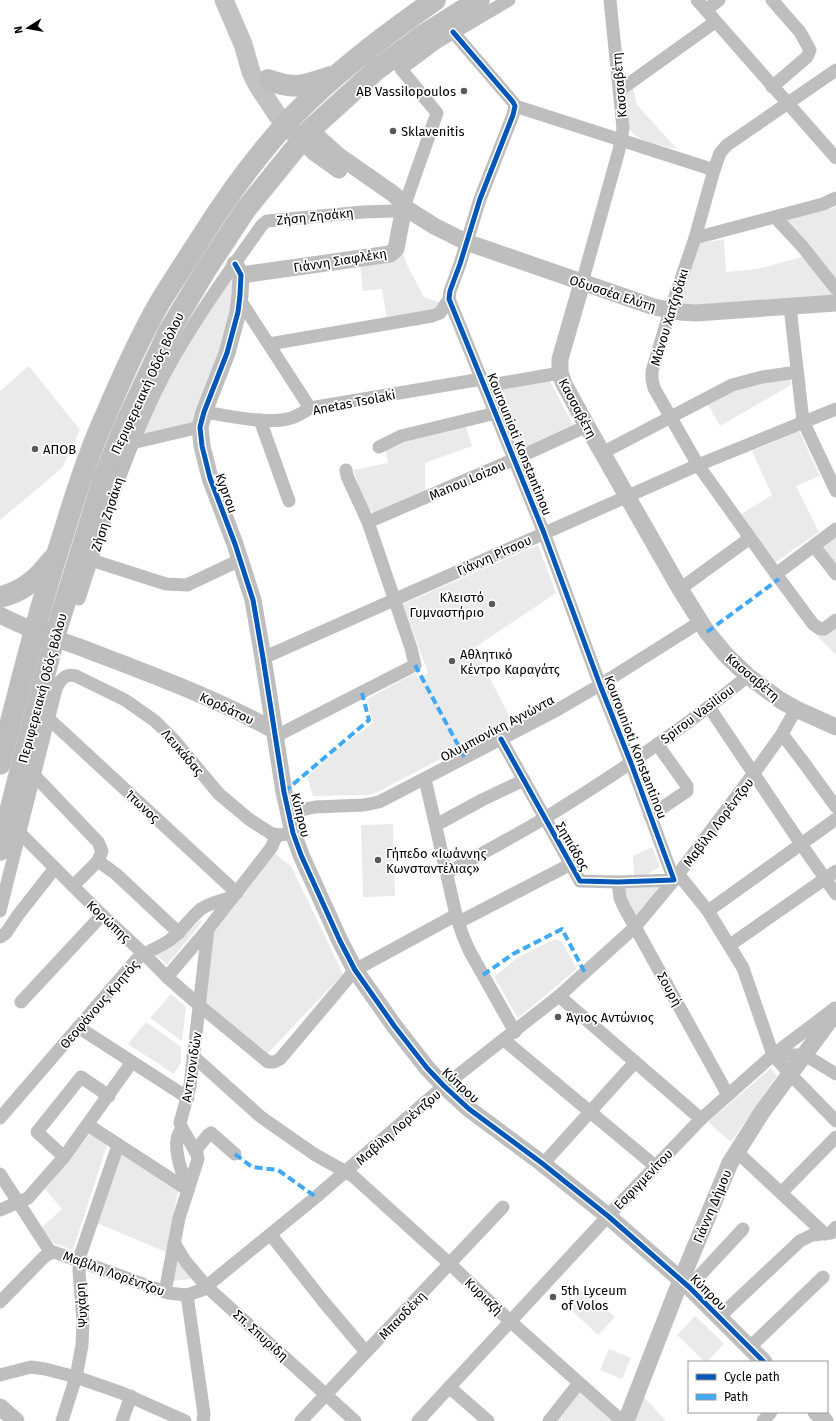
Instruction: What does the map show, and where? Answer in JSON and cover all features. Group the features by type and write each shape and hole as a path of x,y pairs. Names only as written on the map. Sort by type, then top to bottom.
{"main road":[{"path":"224,0 243,44 251,72 258,86 273,109 290,120 305,135"},
{"name":"Περιφερειακή Οδός Βόλου","path":"0,764 34,631 80,479 98,434 138,346 160,302 217,212 290,120 338,74 397,27 435,0"},
{"name":"Περιφερειακή Οδός Βόλου","path":"0,850 54,638 104,477 124,427 168,333 205,271 246,209 305,135 376,70 422,36 479,0"},
{"path":"243,44 255,58 290,120"},
{"path":"268,80 289,86 303,86 338,74"},
{"path":"0,597 18,591 32,582 56,555"}],"street":[{"path":"404,207 437,113 401,70 453,32 509,0"},
{"name":"Κασσαβέτη","path":"610,0 623,129 560,359 560,373 564,384 587,426 700,622 726,655 769,693 796,710 836,727"},
{"path":"697,0 836,158"},
{"path":"706,10 719,0"},
{"path":"772,0 800,32 810,50 807,58 772,87"},
{"path":"620,90 716,22"},
{"path":"453,32 515,106 714,170"},
{"name":"Μάνου Χατζηδάκι","path":"836,70 727,145 720,153 695,238 670,311 652,371 654,388 698,465 776,574 817,627 824,629 836,620"},
{"path":"269,344 437,315 449,299 480,199 513,115 515,106"},
{"name":"Οδυσσέα Ελύτη","path":"305,135 339,156 392,193 398,198 404,207 434,226 466,242 654,307 670,311 696,313 836,303"},
{"path":"695,238 824,204 836,198"},
{"name":"Γιάννη Σιαφλέκη","path":"238,269 390,254 396,249 404,207"},
{"name":"Ζήση Ζησάκη","path":"79,599 115,487 132,443 154,394 176,355 238,269 262,225 267,221 363,212 392,211 404,207"},
{"path":"775,216 802,246 836,289"},
{"name":"Kyprou","path":"238,269 240,300 227,353 202,419 202,446 210,478 240,560 254,607 274,731"},
{"name":"Kourounioti Konstantinou","path":"449,299 544,533 650,816 677,878 708,911 743,968 773,1055"},
{"path":"240,300 310,408"},
{"path":"790,307 796,372 803,421 836,491"},
{"path":"602,452 732,385 762,377 796,372"},
{"name":"Anetas Tsolaki","path":"202,419 280,420 292,418 310,408 560,373"},
{"name":"Γιάννη Ρίτσου","path":"263,658 698,465 803,421 836,409"},
{"path":"379,447 401,436 496,413"},
{"path":"132,443 202,419"},
{"path":"260,420 289,501"},
{"name":"Manou Loizou","path":"368,522 515,459 587,426"},
{"path":"274,731 282,733 415,665 411,648 368,522 347,476 346,470"},
{"path":"776,574 836,529"},
{"path":"680,589 750,538"},
{"path":"814,546 836,574"},
{"path":"92,560 166,584 176,585 190,584 240,560"},
{"name":"Κορδάτου","path":"0,615 34,631 219,703 274,731"},
{"name":"Ολυμπιονίκη Αγνώντα","path":"288,814 315,807 371,804 379,802 501,739 600,685 700,622"},
{"name":"Λευκάδας","path":"49,719 56,689 62,679 66,676 74,675 82,678 126,700 140,709 155,721 173,739 213,788 229,804 270,833 285,834"},
{"name":"Spirou Vasiliou","path":"447,873 544,818 631,763 709,707 748,676"},
{"path":"709,707 801,844 831,874 836,894"},
{"name":"Μαβίλη Λορέντζου","path":"0,1302 44,1257 51,1253 59,1253 176,1295 187,1294 207,1287 346,1172 444,1086 515,1032 559,996 635,927 677,878 782,734 796,710"},
{"path":"0,911 49,719"},
{"name":"Ίτωνος","path":"49,719 235,895"},
{"name":"Κύπρου","path":"274,731 288,814 285,834 301,855 332,925 355,970 407,1043 444,1086 469,1108 608,1216 685,1284 763,1361"},
{"path":"782,734 836,807"},
{"name":"Σηπιάδος","path":"501,739 580,881 618,882 677,878"},
{"path":"650,816 688,789 657,744"},
{"path":"34,775 98,842 102,851 98,861 73,886"},
{"path":"425,778 458,919 469,950 515,1032"},
{"path":"436,825 482,800 524,780"},
{"path":"708,911 836,819"},
{"name":"Κορώπης","path":"20,833 167,977 268,1062 274,1062 280,1059 355,970"},
{"path":"167,977 208,929 275,842 285,834"},
{"path":"98,861 116,874 179,933"},
{"path":"355,970 571,864"},
{"path":"0,937 6,933 18,915 55,868"},
{"path":"730,945 831,874"},
{"name":"Σουρή","path":"618,882 621,902 728,1094"},
{"name":"Θεοφάνους Κρητός","path":"0,1118 133,964 144,954 167,942 179,933 200,910 208,905 235,895"},
{"path":"21,1002 102,915"},
{"name":"Αντιγονιδών","path":"188,1190 180,1165 177,1146 178,1134 182,1129 181,1120 188,1098 208,929"},
{"path":"559,996 701,1119"},
{"name":"Εσφιγμενίτου","path":"418,1421 608,1216 701,1119 773,1055 836,1007"},
{"name":"Γιάννη Δήμου","path":"626,1421 685,1284 725,1174 736,1151 762,1112 836,1012"},
{"path":"78,1027 188,1098"},
{"path":"504,1040 655,1166"},
{"path":"773,1055 805,1055 836,1074"},
{"path":"773,1055 836,1120"},
{"name":"Κυριαζή","path":"193,1056 262,1117 314,1154 346,1172 450,1264 510,1321 622,1421"},
{"path":"0,1210 28,1198 64,1157 132,1062"},
{"path":"543,1164 635,1062"},
{"path":"64,1157 37,1132 81,1077 109,1096"},
{"path":"88,1125 188,1190"},
{"path":"165,1292 179,1218 198,1160 195,1151 182,1129"},
{"path":"195,1151 211,1133 235,1154"},
{"path":"781,1193 836,1137"},
{"name":"Ψυχάρη","path":"62,1421 76,1377 81,1354 83,1332 79,1261 118,1145"},
{"path":"736,1151 825,1234"},
{"path":"0,1174 51,1253"},
{"name":"Μπασδέκη","path":"301,1421 503,1207"},
{"path":"719,1317 800,1241 812,1235 831,1233 836,1227"},
{"path":"685,1284 743,1229"},
{"path":"271,1235 323,1301 366,1352"},
{"name":"Σπ. Σπυρίδη","path":"174,1243 186,1262 207,1287 355,1421"},
{"path":"749,1348 823,1277"},
{"path":"187,1294 204,1414 203,1421"},
{"path":"0,1375 36,1367 76,1377 131,1396 185,1421"},
{"path":"549,1421 579,1382"},
{"path":"449,1387 488,1421"},
{"path":"122,1421 131,1396"},
{"path":"0,1407 16,1421"},
{"path":"763,1421 770,1413"},
{"path":"817,1413 825,1421"}],"shaded area":[{"path":"633,89 637,105 677,149 647,142 629,129 626,118 625,93"},
{"path":"836,207 836,285 782,219"},
{"path":"724,239 726,272 757,269 805,256 836,295 680,306 680,300 697,244"},
{"path":"404,255 406,263 424,297 441,303 434,312 387,320 382,289 363,291 360,263"},
{"path":"231,278 233,280 235,291 206,397 192,422 175,429 139,437 183,348"},
{"name":"ΑΠΟΒ","path":"29,366 80,430 62,468 0,520 0,391"},
{"path":"790,376 791,385 720,426 707,403 732,389"},
{"path":"550,381 573,425 520,449 495,390"},
{"path":"465,424 472,446 425,463 425,492 374,516 372,510 368,511 353,470 388,463 385,449 397,443"},
{"path":"799,431 820,476 796,486 819,532 774,563 741,514 772,495 752,451"},
{"path":"836,536 836,564 822,546"},
{"name":"Αθλητικό Κέντρο Καραγάτς","path":"538,545 556,593 474,648 512,721 378,792 370,795 313,796 307,777 339,748 373,723 367,699 415,673 418,679 428,673 403,604"},
{"path":"836,626 836,655 818,637"},
{"name":"Γήπεδο «Ιωάννης Κωνσταντέλιας»","path":"393,824 395,896 363,897 361,825"},
{"path":"652,847 660,867 646,875 634,875 633,856"},
{"path":"274,853 291,866 343,974 268,1053 204,1001 211,930"},
{"path":"627,885 657,886 660,888 637,917 633,917 623,889"},
{"path":"200,920 202,922 167,965 155,954 187,933"},
{"path":"555,939 562,942 577,969 518,1018 494,977 518,957"},
{"path":"171,994 186,1007 182,1041 150,1018"},
{"path":"146,1022 181,1047 181,1062 174,1074 128,1044"},
{"path":"771,1068 777,1076 731,1142 708,1122"},
{"path":"90,1133 107,1145 73,1250 53,1243 42,1227 62,1209 45,1189"},
{"path":"120,1154 178,1191 166,1252 97,1223"},
{"path":"175,1257 193,1279 171,1281"},
{"path":"584,1288 615,1317 598,1335 567,1306"},
{"path":"695,1316 724,1344 708,1361 704,1361 677,1335"},
{"path":"609,1349 631,1358 622,1379 600,1370"},
{"path":"579,1391 612,1421 555,1421"},
{"path":"641,1394 666,1421 631,1421"}],"marked path":[{"path":"707,632 779,579"},
{"path":"415,665 465,758"},
{"path":"284,792 369,720 362,693"},
{"path":"483,975 513,954 562,929 585,973"},
{"path":"235,1154 252,1167 278,1170 316,1197"}],"cycle path":[{"path":"453,32 515,106 513,115 480,199 450,291 449,299 544,533 674,880 618,882 580,881 501,739"},
{"path":"235,264 241,275 238,312 227,353 204,412 200,427 202,446 210,478 235,544 253,600 284,792 293,833 301,855 340,941 355,970 395,1027 427,1068 444,1086 469,1109 543,1164 608,1216 689,1287 763,1361"}],"place":[{"name":"AB Vassilopoulos","path":"464,91"},
{"name":"Sklavenitis","path":"393,131"},
{"name":"ΑΠΟΒ","path":"35,449"},
{"name":"Κλειστό Γυμναστήριο","path":"492,604"},
{"name":"Αθλητικό Κέντρο Καραγάτς","path":"452,661"},
{"name":"Γήπεδο «Ιωάννης Κωνσταντέλιας»","path":"378,860"},
{"name":"Άγιος Αντώνιος","path":"558,1017"},
{"name":"5th Lyceum of Volos","path":"553,1297"}]}
